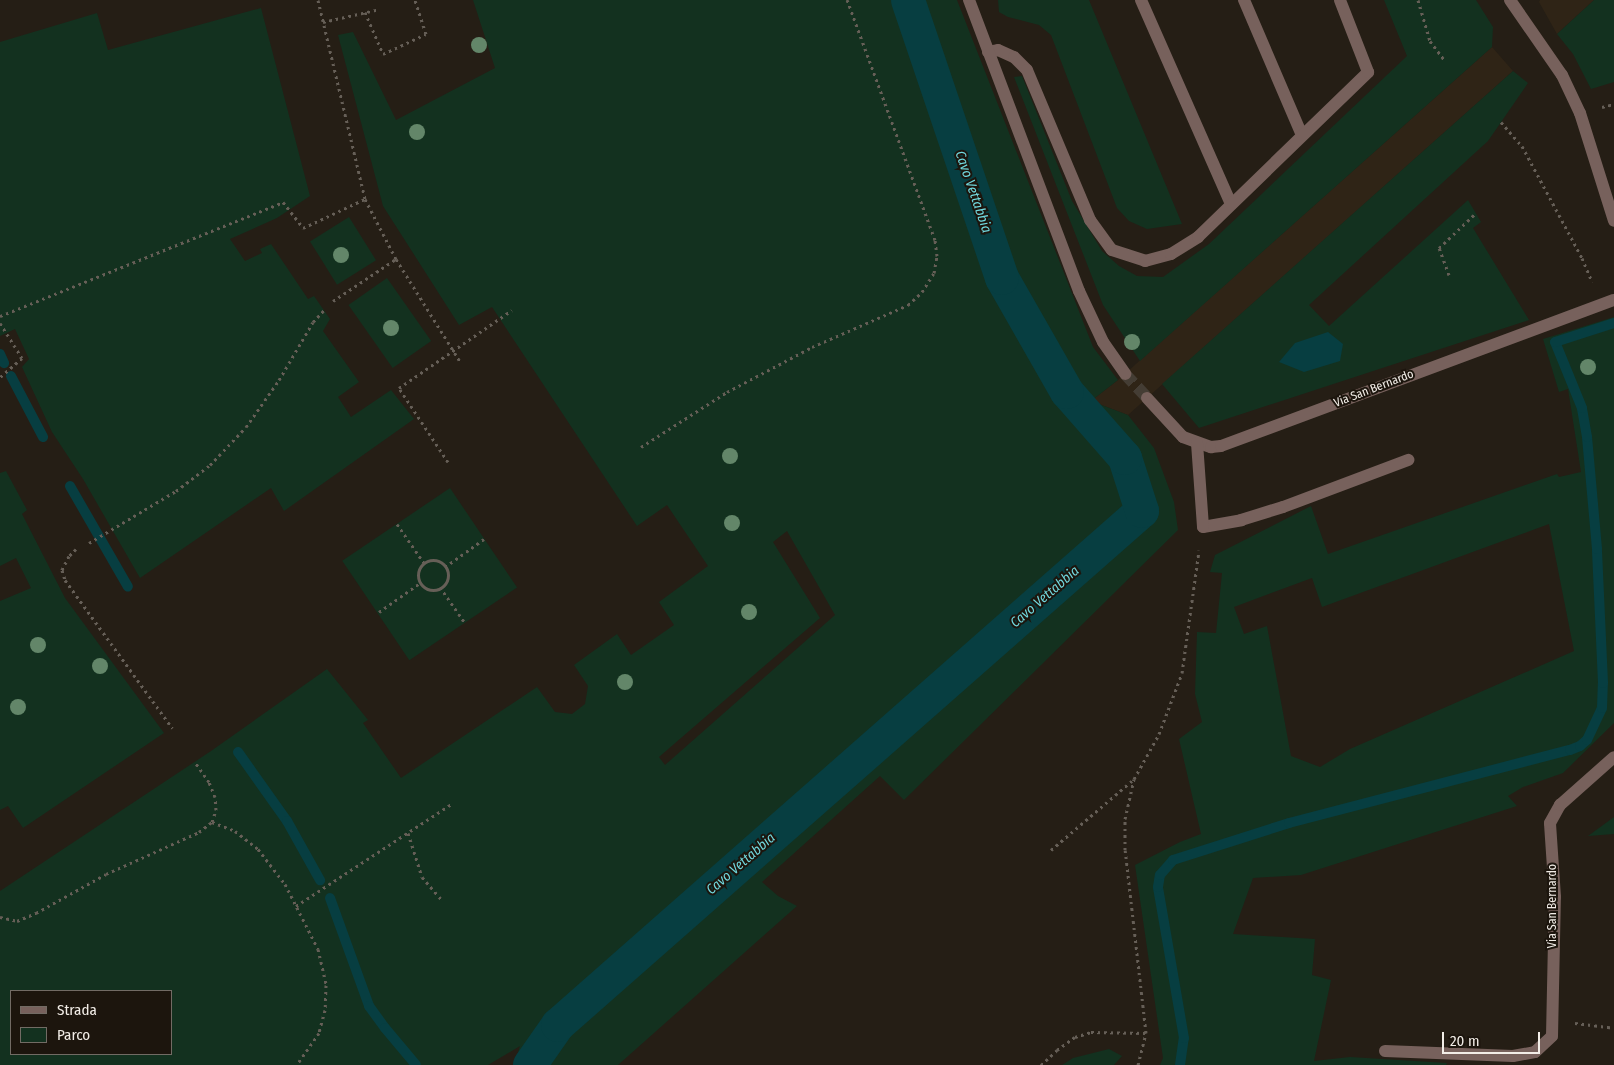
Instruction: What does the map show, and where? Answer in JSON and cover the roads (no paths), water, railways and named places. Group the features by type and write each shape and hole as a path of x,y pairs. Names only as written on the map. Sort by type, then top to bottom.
{"street":[{"path":"969,0 1078,291 1102,342 1125,374"},
{"path":"1141,0 1231,204"},
{"path":"1244,0 1302,136"},
{"path":"988,52 998,50 1014,57 1026,70 1090,220 1112,250 1145,261 1171,254 1198,237 1368,72 1340,0"},
{"path":"1510,0 1562,75 1580,113 1614,221"},
{"name":"Via San Bernardo","path":"1147,398 1183,437 1211,447 1221,446 1614,300"},
{"path":"1197,443 1203,527 1241,520 1275,510 1408,460"},
{"name":"Via San Bernardo","path":"1385,1051 1510,1061 1535,1052 1552,1036 1555,897 1550,823 1560,805 1614,757"}],"water":[{"path":"1328,332 1343,344 1340,361 1304,372 1279,362 1295,343"}],"waterway":[{"name":"Cavo Vettabbia","path":"530,1065 558,1025 1142,511 1125,458 1067,392 1002,278 908,0"},
{"path":"1180,1065 1184,1038 1158,887 1160,875 1173,860 1289,823 1570,750 1580,746 1587,740 1602,708 1603,683 1597,549 1587,437 1582,408 1555,342 1614,323"},
{"path":"0,354 4,363"},
{"path":"11,376 43,437"},
{"path":"70,486 128,587"},
{"path":"238,752 287,821 320,880"},
{"path":"330,898 369,1006 416,1065"}],"tunnel":[{"path":"1125,374 1147,398"}]}
